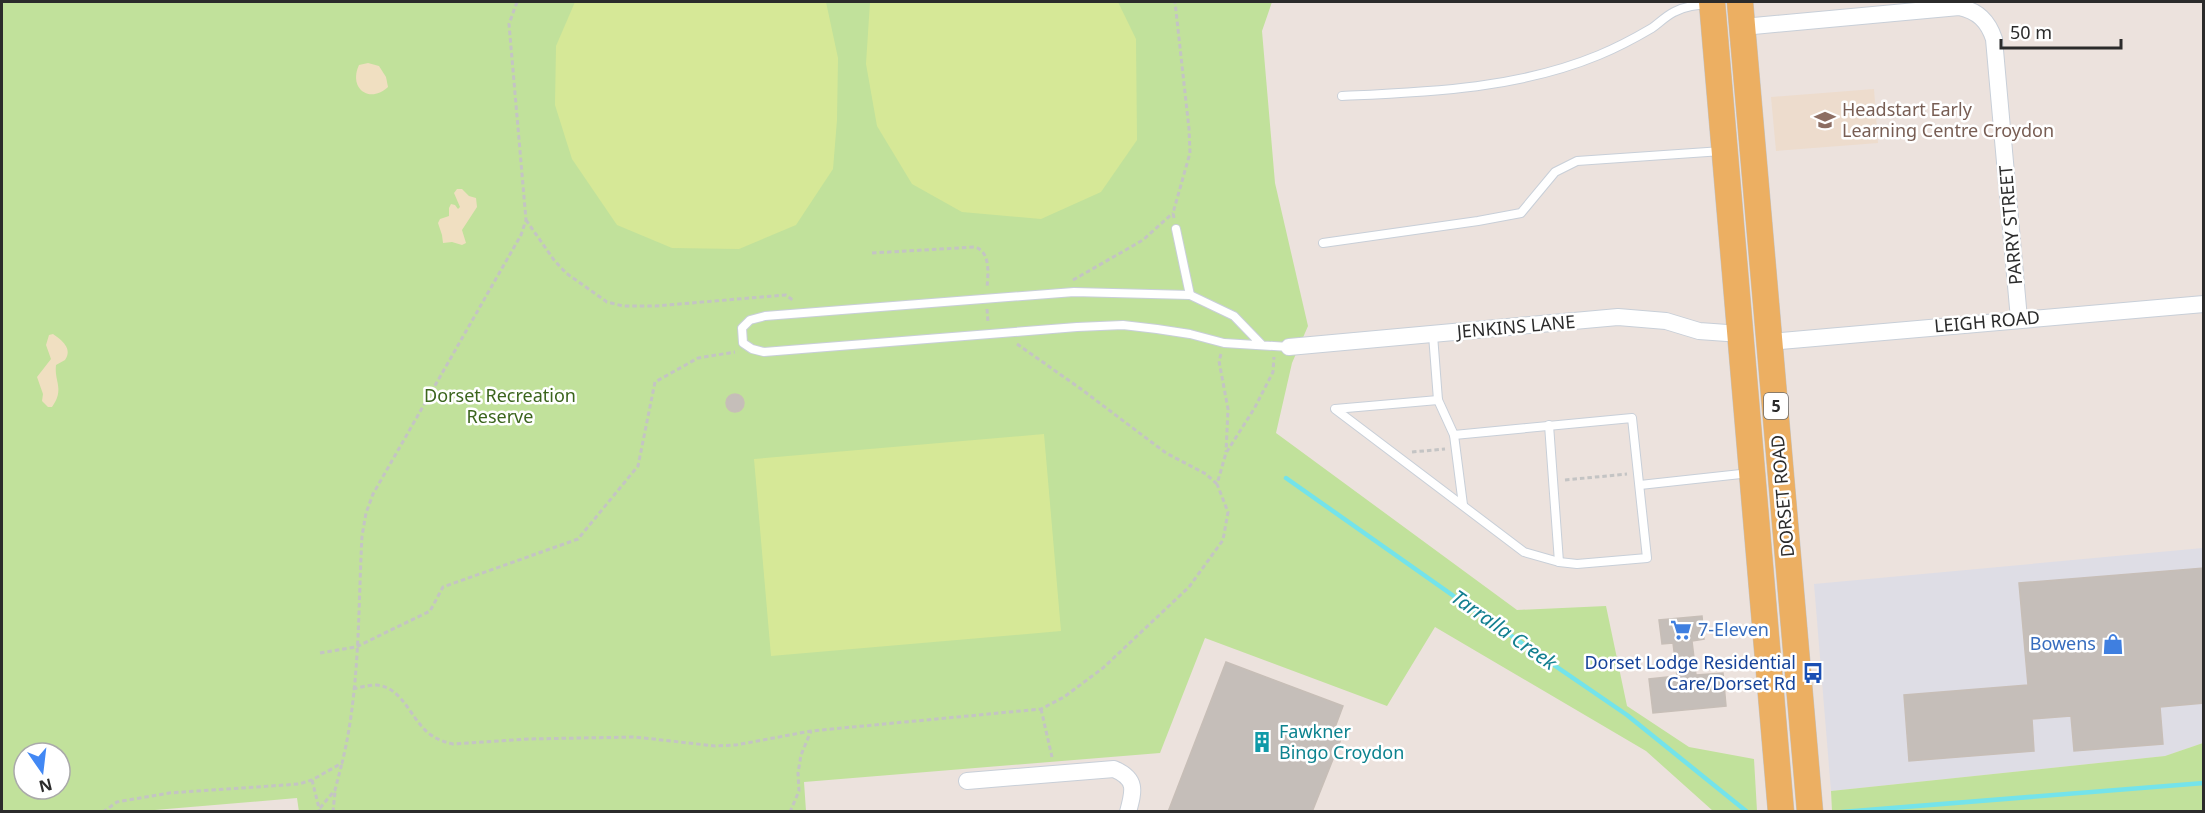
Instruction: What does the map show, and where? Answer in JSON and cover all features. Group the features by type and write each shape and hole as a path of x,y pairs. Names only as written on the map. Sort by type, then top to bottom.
{"main road":[{"name":"DORSET ROAD","path":"1712,2 1781,812"},
{"name":"DORSET ROAD","path":"1740,2 1810,812"},
{"path":"1741,334 1770,342"},
{"path":"1765,622 1793,620"}],"street":[{"name":"PARRY STREET","path":"1743,27 1959,8 1970,9 1980,15 1990,27 1994,39 2019,319"},
{"name":"LEIGH ROAD","path":"1770,342 2204,304"},
{"name":"JENKINS LANE","path":"1282,346 1618,317 1666,321 1699,331 1741,334"},
{"path":"967,781 1114,769 1126,774 1132,784 1133,795 1128,812"}],"lane":[{"path":"1342,96 1449,91 1495,85 1544,73 1599,55 1653,28 1672,13 1689,6 1712,2"},
{"path":"1323,243 1478,222 1521,213 1555,172 1577,161 1725,150"},
{"path":"1176,229 1190,295"},
{"path":"1262,345 1234,316 1190,295 1050,293 765,316 750,320 742,328 743,343 752,349 764,352 1123,325 1190,334 1224,343 1262,345 1282,346"},
{"path":"1433,334 1438,400 1454,435 1463,505"},
{"path":"1438,400 1335,408 1524,552 1559,562 1577,564 1647,558 1632,418 1454,435"},
{"path":"1549,425 1559,562"},
{"path":"1640,484 1753,472"}],"path":[{"path":"333,812 335,790 346,746 353,689 362,536 370,503 516,245 526,220 509,24 517,2"},
{"path":"1050,293 1143,240 1173,213 1190,153 1175,2"},
{"path":"526,220 566,273 607,302 623,306 655,306 786,295 807,312"},
{"path":"872,253 975,247 982,249 988,273 986,298 990,334"},
{"path":"353,689 376,685 387,688 398,696 431,735 453,744 528,739 635,737 715,746 736,746 812,731 1041,710 1064,697 1103,668 1189,587 1223,540 1228,512 1217,484 1206,474 1166,453 1081,389 1013,342 1005,333"},
{"path":"1217,484 1226,453 1228,409 1219,361 1224,343"},
{"path":"1226,453 1254,409 1273,372 1282,346"},
{"path":"320,653 356,647 430,611 443,587 578,538 638,466 655,382 698,358 752,349"},
{"path":"1395,453 1455,448"},
{"path":"1554,481 1638,472"},
{"path":"1041,710 1056,773"},
{"path":"789,812 799,791 798,773 801,755 812,731"},
{"path":"103,812 117,802 169,793 299,784 312,780 342,763"},
{"path":"312,780 320,810"},
{"path":"320,810 335,790"}],"shaded area":[{"name":"Headstart Early Learning Centre Croydon","path":"1874,89 1878,143 1776,151 1771,97"},
{"path":"2203,548 2203,743 2165,756 1831,791 1814,584"}],"green space":[{"name":"Dorset Recreation Reserve","path":"2,2 1272,2 1262,31 1275,183 1308,326 1292,363 1276,433 1517,610 1606,606 1627,706 1689,747 1754,759 1757,811 1713,811 1646,751 1435,627 1387,706 1205,638 1160,753 804,782 806,811 299,812 297,798 143,811 2,811"},
{"path":"575,2 826,2 838,58 833,169 796,225 739,249 672,248 617,225 572,159 555,105 556,46"},
{"path":"870,2 1118,2 1136,39 1137,140 1101,192 1041,219 962,212 912,184 877,126 866,64"},
{"path":"1044,434 1061,631 771,656 754,459"},
{"path":"2203,743 2203,811 1832,811 1831,791 2165,756"}],"sand":[{"path":"368,63 379,66 386,77 388,87 381,92 368,94 359,87 356,81 359,65"},
{"path":"457,189 462,189 469,196 476,198 477,207 462,230 466,243 462,245 452,242 443,243 438,223 440,219 449,216 451,204 458,209 460,207 454,193"},
{"path":"53,334 63,342 68,352 65,360 56,365 58,395 52,407 48,407 42,401 43,394 37,377 51,359 46,345 49,335"}],"building":[{"path":"731,394 739,394 744,399 742,410 731,412 726,407 726,399"},
{"path":"2204,568 2204,703 2160,707 2163,744 2074,751 2071,716 2032,719 2034,751 1909,761 1904,695 2028,685 2019,583"},
{"path":"1702,616 1704,639 1692,641 1696,675 1723,673 1726,706 1653,713 1649,679 1677,676 1673,643 1662,644 1659,620"},
{"name":"Fawkner Bingo Croydon","path":"1226,662 1343,706 1334,730 1343,734 1312,812 1168,812"}],"waterway":[{"name":"Tarralla Creek","path":"1286,478 1627,715 1746,811"},
{"name":"Tarralla Creek","path":"1842,812 2204,783"}],"place":[{"name":"Headstart Early Learning Centre Croydon","path":"1825,120"},
{"name":"7-Eleven","path":"1681,630"},
{"name":"Bowens","path":"2113,644"},
{"name":"Dorset Lodge Residential Care/Dorset Rd","path":"1813,673"},
{"name":"Fawkner Bingo Croydon","path":"1262,742"}]}
